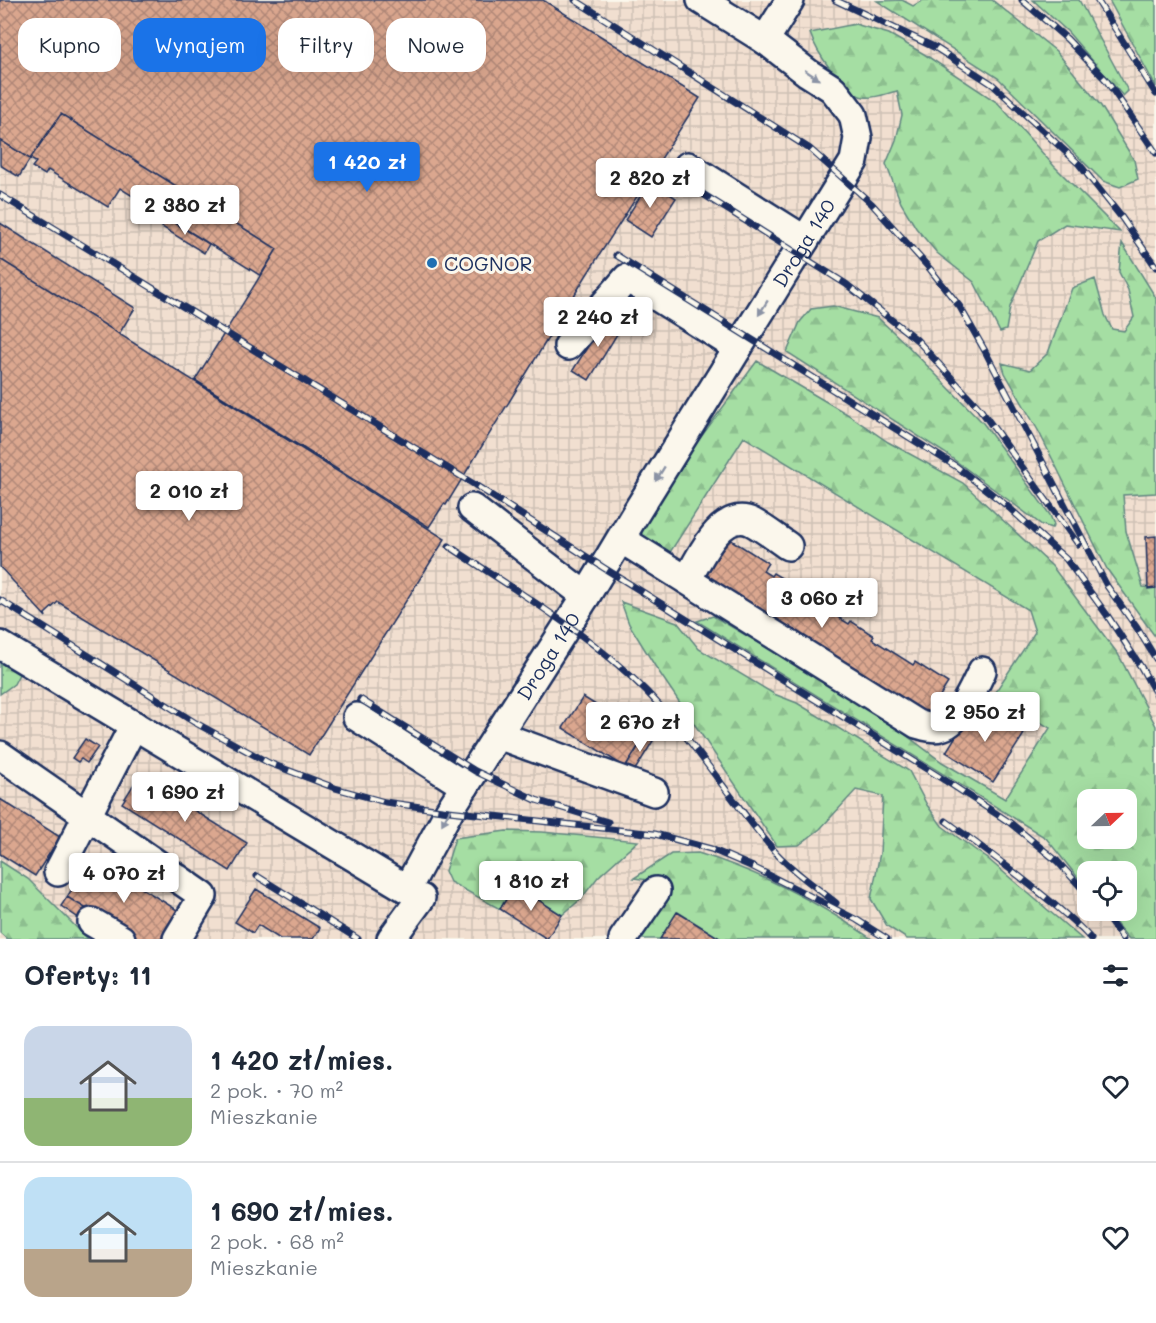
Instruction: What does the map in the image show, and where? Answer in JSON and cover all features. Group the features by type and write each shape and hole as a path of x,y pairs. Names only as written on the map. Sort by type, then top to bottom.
{"lane":[{"name":"Droga 140","path":"0,645 407,889 449,812 586,596 854,161 858,138 854,115 833,88 808,73 765,40 701,0"},
{"path":"765,40 790,0"},
{"path":"688,166 805,240"},
{"path":"567,346 627,278 738,348"},
{"path":"472,508 586,596"},
{"path":"687,580 715,534 722,526 731,522 750,521 788,546"},
{"path":"621,539 917,724 939,727 950,723 958,716 982,671"},
{"path":"357,717 465,786"},
{"path":"58,872 134,725"},
{"path":"498,735 654,792"},
{"path":"0,755 203,896 177,939"},
{"path":"623,939 656,891"},
{"path":"391,939 421,898"},
{"path":"92,922 121,939"}],"shaded area":[{"path":"0,0 1156,0 1156,939 0,939"}],"green space":[{"path":"902,0 913,6 923,0 992,0 1056,51 1101,106 1134,160 1138,179 1120,187 1103,181 998,78 877,1"},
{"path":"1033,0 1079,0 1128,91 1123,96 1067,31"},
{"path":"1109,0 1156,0 1156,87"},
{"path":"855,24 889,34 924,54 998,103 1054,166 1120,232 1065,224 1038,241 1010,307 1006,330 1000,332 974,282 937,253 916,228 901,203 886,164 896,140 902,115 897,91 872,97 856,94 832,71 818,51 810,33"},
{"path":"1122,243 1156,298 1156,493 1123,495 1126,531 1143,587 1156,588 1156,638 1107,569 1039,432 1005,373 1002,363 1030,370 1048,353 1072,288 1095,279 1105,315 1112,329 1124,331 1134,317 1128,290 1119,272"},
{"path":"833,306 878,318 904,342 983,423 1050,515 1054,525 1052,528 1042,525 945,453 787,352 800,322 811,309"},
{"path":"757,361 847,414 888,442 963,483 1052,566 1118,654 1156,726 1156,939 1129,939 1114,921 1137,921 1137,861 1077,861 1077,877 1046,838 697,621 713,616 867,706 942,762 1005,799 1050,728 994,694 1035,632 1028,610 744,437 667,557 637,536 636,525"},
{"path":"621,602 677,622 699,649 774,694 797,703 909,771 927,805 942,826 988,859 1082,939 907,939 887,926 871,899 880,853 883,796 856,790 820,829 799,845 777,846 655,666 629,624"},
{"path":"0,657 21,670 14,684 0,694"},
{"path":"506,831 638,841 598,877 581,899 562,915 515,885 500,909 450,882 445,871 455,838"},
{"path":"698,853 766,879 831,913 872,939 721,939 678,912 660,939 638,939 655,881 634,878 671,854"},
{"path":"0,861 28,879 88,939 7,939 0,933"}],"building":[{"name":"COGNOR","path":"0,0 543,0 700,98 586,276 446,505 444,504 429,527 195,380 277,249 61,114 30,159 0,140"},
{"path":"61,114 277,249 261,276 120,188 108,207 48,170 45,175 32,167 36,162 30,159"},
{"path":"0,140 30,159 19,177 0,165"},
{"path":"650,181 676,198 651,237 625,220"},
{"path":"167,218 209,244 204,253 162,227"},
{"path":"0,223 135,308 119,334 0,259"},
{"path":"0,259 445,539 309,755 58,602 45,614 46,617 0,567"},
{"path":"607,316 622,326 589,380 573,370"},
{"path":"1156,536 1156,588 1148,589 1146,537"},
{"path":"728,538 768,563 763,571 771,576 773,573 797,587 795,591 849,624 851,621 874,636 872,639 913,665 915,662 948,683 926,718 702,580"},
{"path":"583,697 645,736 625,767 563,728"},
{"path":"976,704 1024,734 993,782 946,752"},
{"path":"645,736 653,741 635,770 627,765"},
{"path":"85,739 98,747 87,763 81,759 78,762 72,758"},
{"path":"139,776 247,843 230,871 122,803"},
{"path":"0,799 60,837 35,876 0,854"},
{"path":"92,857 185,915 170,939 136,939 67,897"},
{"path":"515,885 562,915 547,939 500,909"},
{"path":"256,889 320,928 313,939 280,939 258,925 253,933 235,922"},
{"path":"67,897 87,909 80,919 61,906"},
{"path":"677,912 721,939 660,939"}],"railway":[{"path":"575,0 810,149 872,204 930,269 960,307 1107,586 1156,659"},
{"path":"835,0 936,48 992,84 1079,164 1122,218 1156,267"},
{"path":"1022,0 1067,39 1106,80 1156,153"},
{"path":"1097,0 1156,94"},
{"path":"663,169 846,284 917,340 980,409 1078,544"},
{"path":"0,195 472,483 946,781 1009,822 1057,861 1077,883"},
{"path":"616,255 957,467 1006,505 1066,559 1107,615 1156,694"},
{"path":"449,546 576,631 624,670 681,730 777,854 836,903"},
{"path":"0,600 194,722 269,763 335,788 385,802 655,834 711,849 753,867 857,920 887,939"},
{"path":"360,699 475,771 536,800 608,822"},
{"path":"946,821 999,860 1071,919 1091,939"},
{"path":"257,876 358,939"},
{"path":"1109,921 1123,939"}],"place":[{"name":"COGNOR","path":"432,263"}]}
